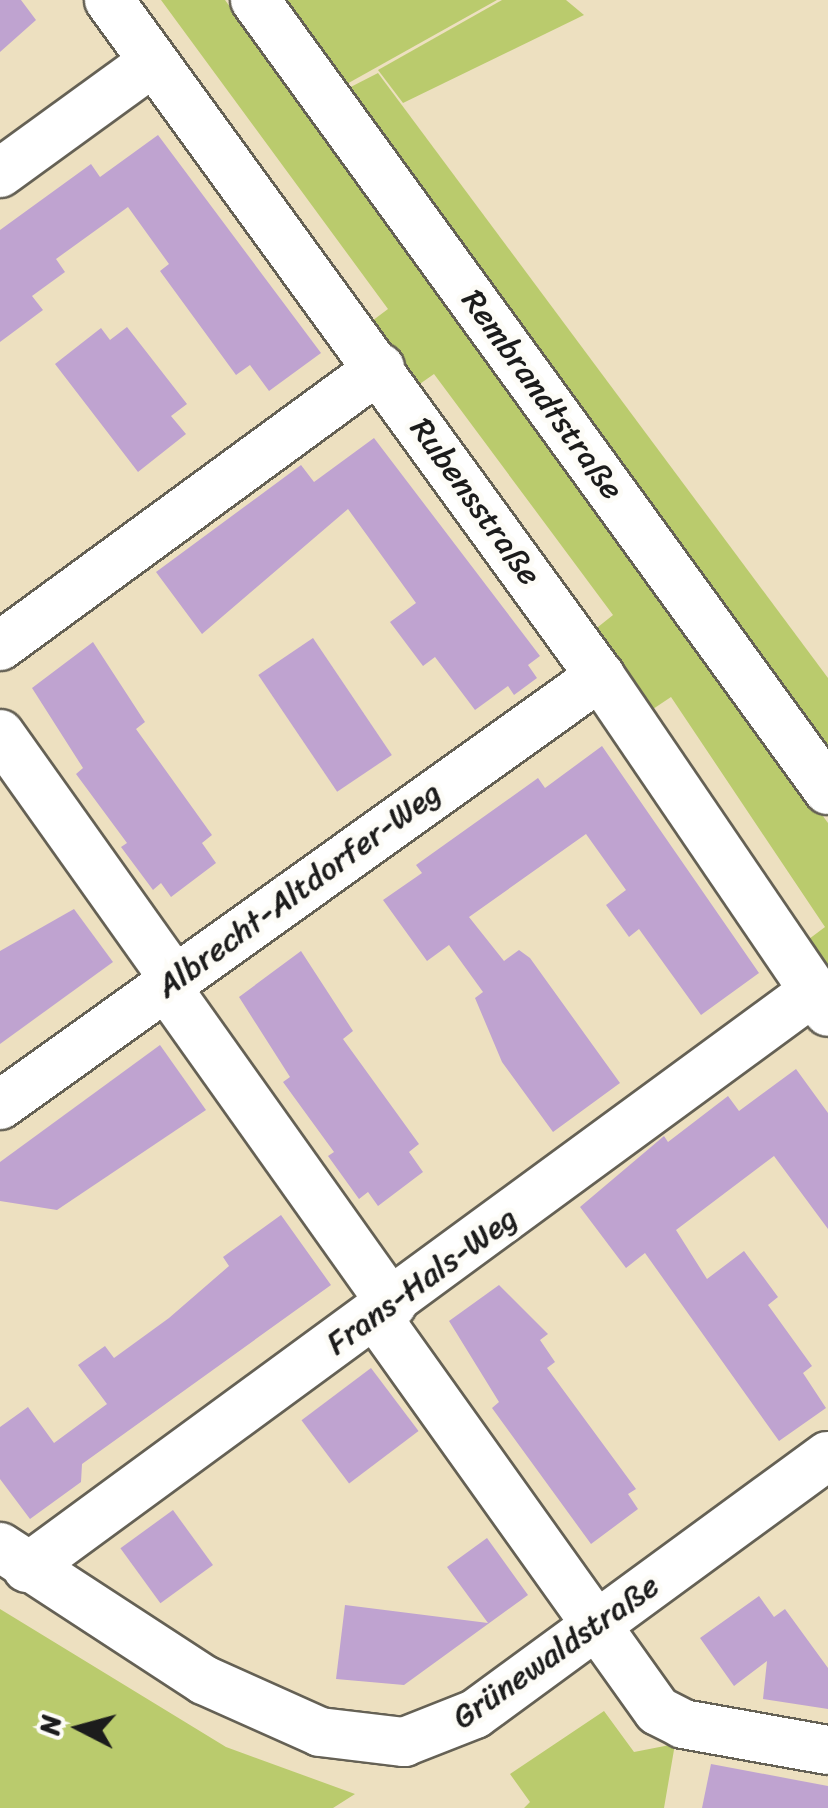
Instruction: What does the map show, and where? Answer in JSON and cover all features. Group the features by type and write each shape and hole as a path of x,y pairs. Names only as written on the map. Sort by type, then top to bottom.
{"street":[{"name":"Rubensstraße","path":"109,0 380,368 600,676 821,1002"},
{"name":"Rembrandtstraße","path":"255,0 828,790"},
{"path":"0,173 153,62"},
{"path":"0,646 380,368"},
{"name":"Albrecht-Altdorfer-Weg","path":"0,1105 600,676"},
{"path":"0,734 170,982 596,1626 658,1711 828,1750"},
{"name":"Frans-Hals-Weg","path":"14,1557 384,1310 821,1002"},
{"name":"Grünewaldstraße","path":"14,1557 204,1680 303,1726 374,1743 452,1728 828,1456"}],"green space":[{"path":"161,0 225,0 828,823 828,978 805,942 825,927 671,697 650,711 593,631 613,615 434,374 414,388 368,324 388,309"},
{"path":"274,0 497,0 336,90"},
{"path":"502,0 566,0 584,15 403,103 378,70"},
{"path":"378,73 828,678 828,756 339,93"},
{"path":"0,1609 226,1747 355,1794 333,1808 0,1808"},
{"path":"604,1711 634,1752 675,1744 664,1808 524,1808 530,1802 510,1774"}],"building":[{"path":"0,0 21,0 36,20 0,52"},
{"path":"158,135 321,353 269,391 250,365 236,375 160,271 169,264 128,207 56,259 65,272 32,296 43,310 0,342 0,230 91,164 100,177"},
{"path":"127,327 187,404 171,416 186,434 138,472 55,364 101,328 110,340"},
{"path":"374,438 540,656 528,665 537,678 514,695 508,686 475,710 435,657 423,666 390,622 416,603 348,509 202,634 156,572 301,465 314,482"},
{"path":"313,638 392,755 337,792 258,675"},
{"path":"93,642 145,722 136,729 212,835 202,843 216,863 171,897 161,883 153,890 121,847 127,843 76,774 83,768 32,688"},
{"path":"602,746 759,973 701,1015 639,929 629,937 606,905 626,890 586,834 469,917 504,961 519,950 530,958 620,1083 553,1132 502,1062 475,998 483,992 449,945 427,961 383,900 422,873 416,865 538,778 545,788"},
{"path":"74,909 113,962 0,1044 0,951"},
{"path":"301,951 353,1031 343,1039 419,1144 409,1152 423,1172 378,1206 368,1192 359,1199 328,1156 334,1152 283,1082 290,1077 239,997"},
{"path":"160,1045 206,1110 57,1210 0,1201 0,1162"},
{"path":"796,1069 828,1113 828,1229 774,1156 676,1230 707,1279 744,1251 778,1297 768,1305 812,1366 803,1373 826,1408 779,1441 645,1253 626,1268 580,1207 664,1136 668,1142 728,1096 739,1111"},
{"path":"281,1215 331,1285 82,1464 81,1482 30,1519 0,1479 0,1427 28,1407 54,1443 107,1404 78,1365 105,1346 114,1358 169,1318 229,1266 223,1257"},
{"path":"499,1285 548,1334 540,1340 555,1362 547,1368 636,1489 628,1494 638,1509 591,1544 492,1408 499,1402 449,1321"},
{"path":"371,1368 419,1431 349,1483 302,1420"},
{"path":"173,1510 213,1565 160,1603 120,1548"},
{"path":"487,1538 528,1595 404,1685 336,1679 345,1605 488,1623 447,1567"},
{"path":"759,1596 774,1617 785,1609 828,1668 828,1709 763,1699 767,1661 734,1686 700,1638"},
{"path":"711,1764 828,1786 828,1808 702,1808"}]}
